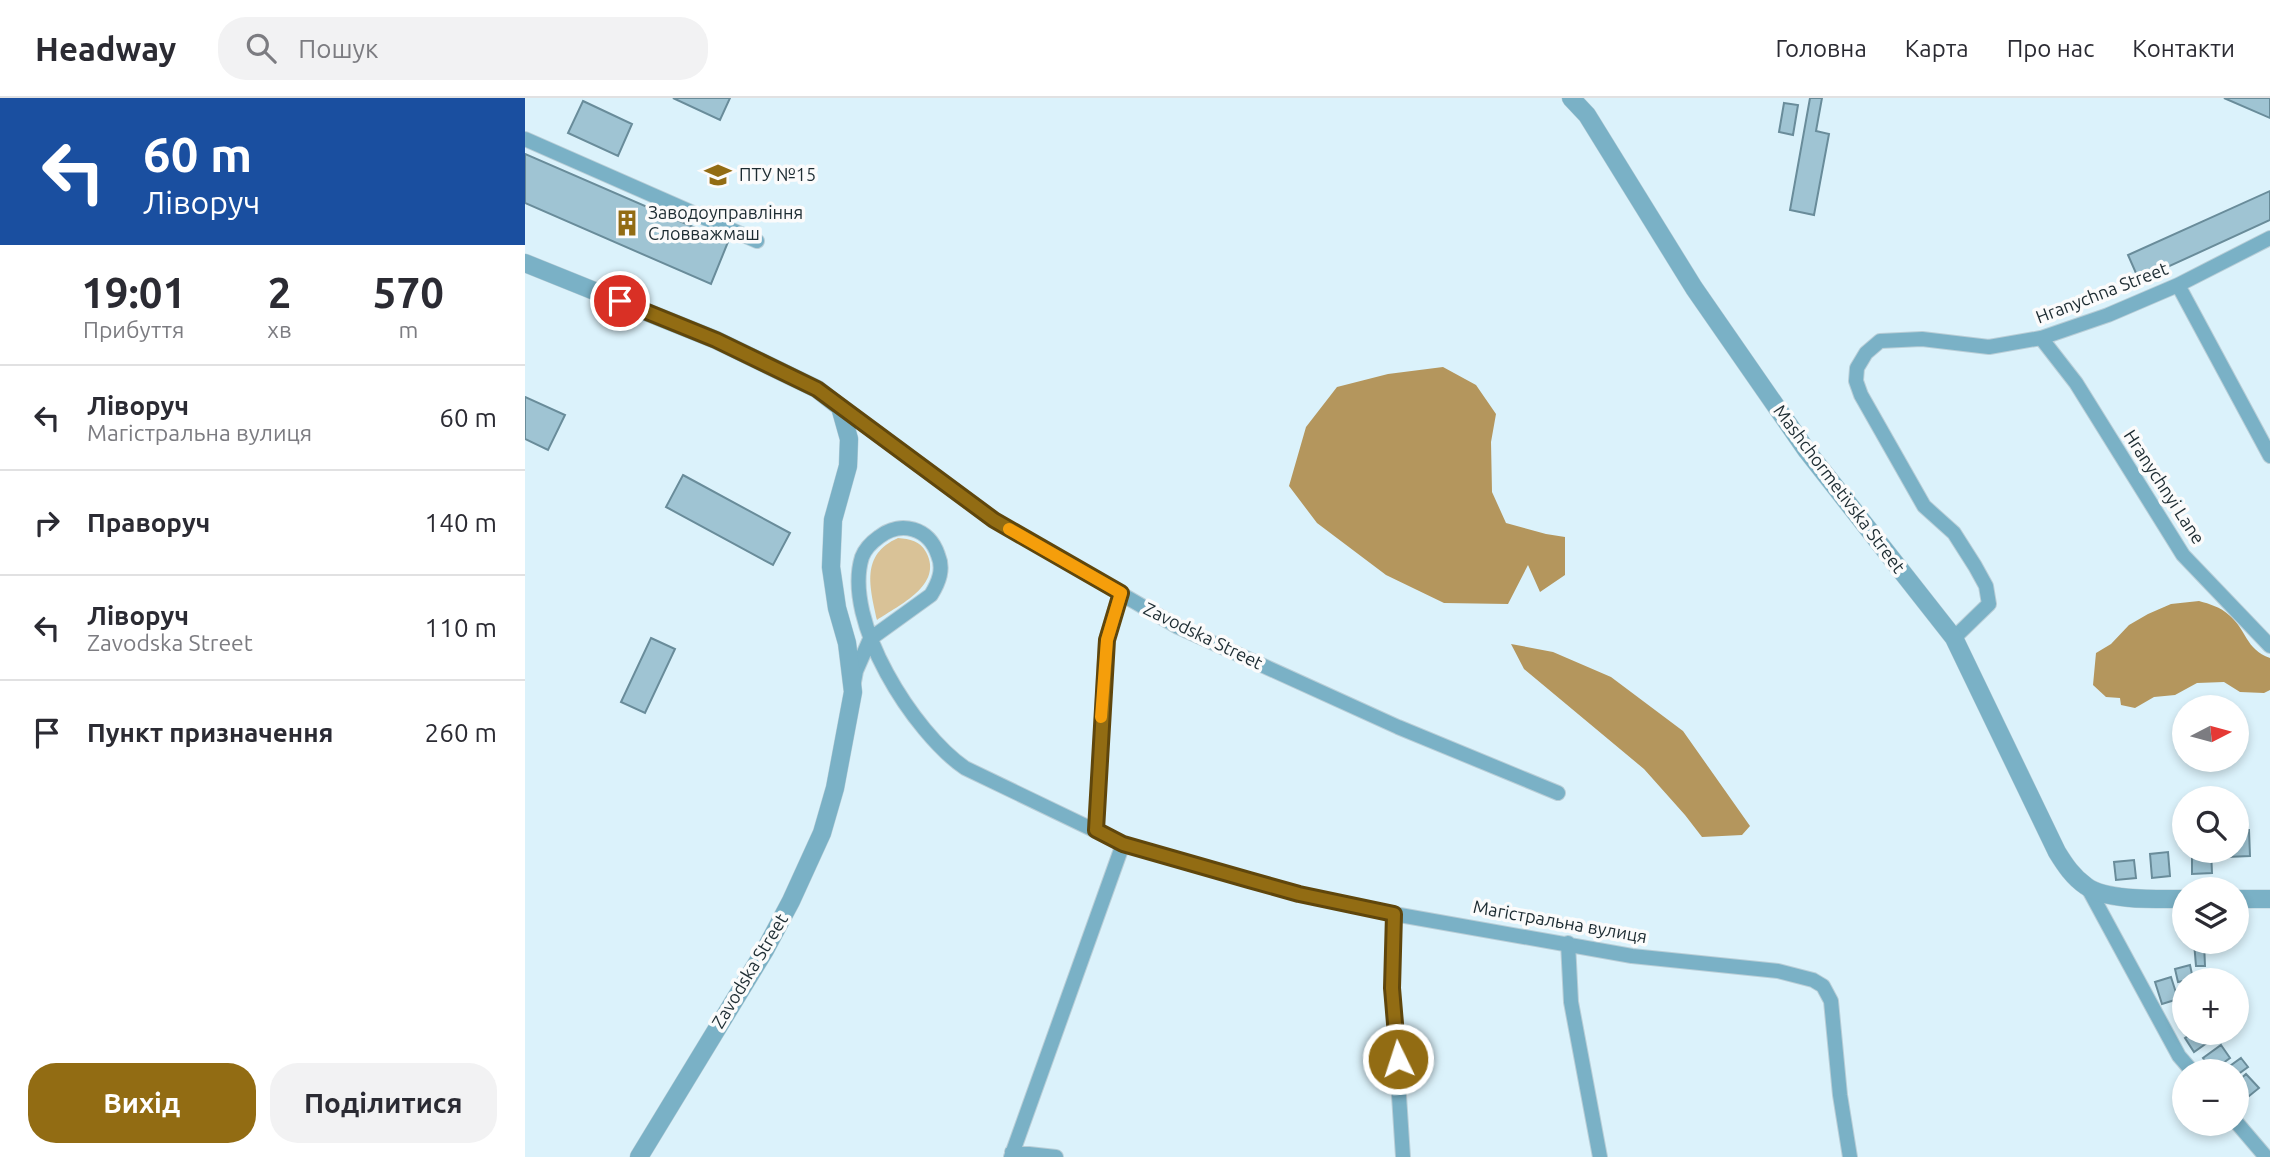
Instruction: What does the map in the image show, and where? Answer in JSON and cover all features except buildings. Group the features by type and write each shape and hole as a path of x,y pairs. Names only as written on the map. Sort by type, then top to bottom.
{"street":[{"name":"Mashchormetivska Street","path":"1571,98 1587,115 1694,288 1807,451 1954,638 2057,852 2072,874 2088,888"},
{"path":"525,139 757,241"},
{"name":"Hranychna Street","path":"1954,638 1989,604 1986,586 1954,533 1924,506 1861,395 1856,381 1857,368 1866,353 1880,341 1922,339 1989,347 2041,338 2108,315 2178,285 2270,238"},
{"name":"Zavodska Street","path":"525,263 716,340 817,389 994,520 1178,627 1398,727 1558,793"},
{"path":"2178,285 2270,456"},
{"name":"Hranychnyi Lane","path":"2041,338 2076,383 2183,555 2270,646"},
{"name":"Zavodska Street","path":"840,407 849,439 848,466 833,520 831,567 837,608 847,643 853,692"},
{"path":"896,528 920,531 930,538 940,560 941,572 937,584 931,595 870,639 859,583 863,554 874,541 896,528"},
{"path":"1096,830 1107,640 1121,593"},
{"name":"Zavodska Street","path":"639,1157 765,950 822,833 835,788 856,671 870,639"},
{"name":"Магістральна вулиця","path":"870,639 906,704 950,757 985,778 1123,844 1299,894 1394,914 1632,956 1777,971 1813,980 1823,986 1831,1002 1840,1095 1850,1157"},
{"path":"1056,1157 1012,1155 1123,844"},
{"path":"2088,888 2130,898 2172,899"},
{"path":"2088,888 2182,1059"},
{"path":"2249,899 2270,899"},
{"path":"1394,914 1392,988 1403,1157"},
{"path":"1568,943 1571,1002 1600,1157"},
{"path":"2248,1136 2266,1157"}],"shaded area":[{"path":"1443,367 1476,385 1496,414 1491,442 1492,492 1506,523 1565,537 1565,575 1540,592 1528,565 1508,604 1444,603 1386,575 1317,523 1289,486 1306,427 1337,387 1388,374"},
{"path":"898,538 914,541 924,548 930,564 929,574 924,584 907,601 877,620 871,584 873,563 886,545"},
{"path":"2199,601 2226,612 2256,650 2270,658 2270,690 2264,693 2240,692 2224,682 2197,683 2175,695 2154,697 2135,708 2121,705 2120,698 2106,697 2093,685 2096,653 2111,644 2129,625 2171,604"},
{"path":"1511,644 1553,652 1611,677 1683,731 1750,826 1742,835 1702,837 1644,769 1524,669"}],"slow traffic":[{"path":"1009,529 1121,593 1107,640 1101,717"}],"place":[{"name":"ПТУ №15","path":"718,175"},
{"name":"Заводоуправління Словважмаш","path":"627,223"}],"route":[{"path":"620,301 716,340 817,389 994,520 1121,593 1107,640 1096,830 1123,844 1249,880 1299,894 1394,914 1392,988 1398,1059"}]}
